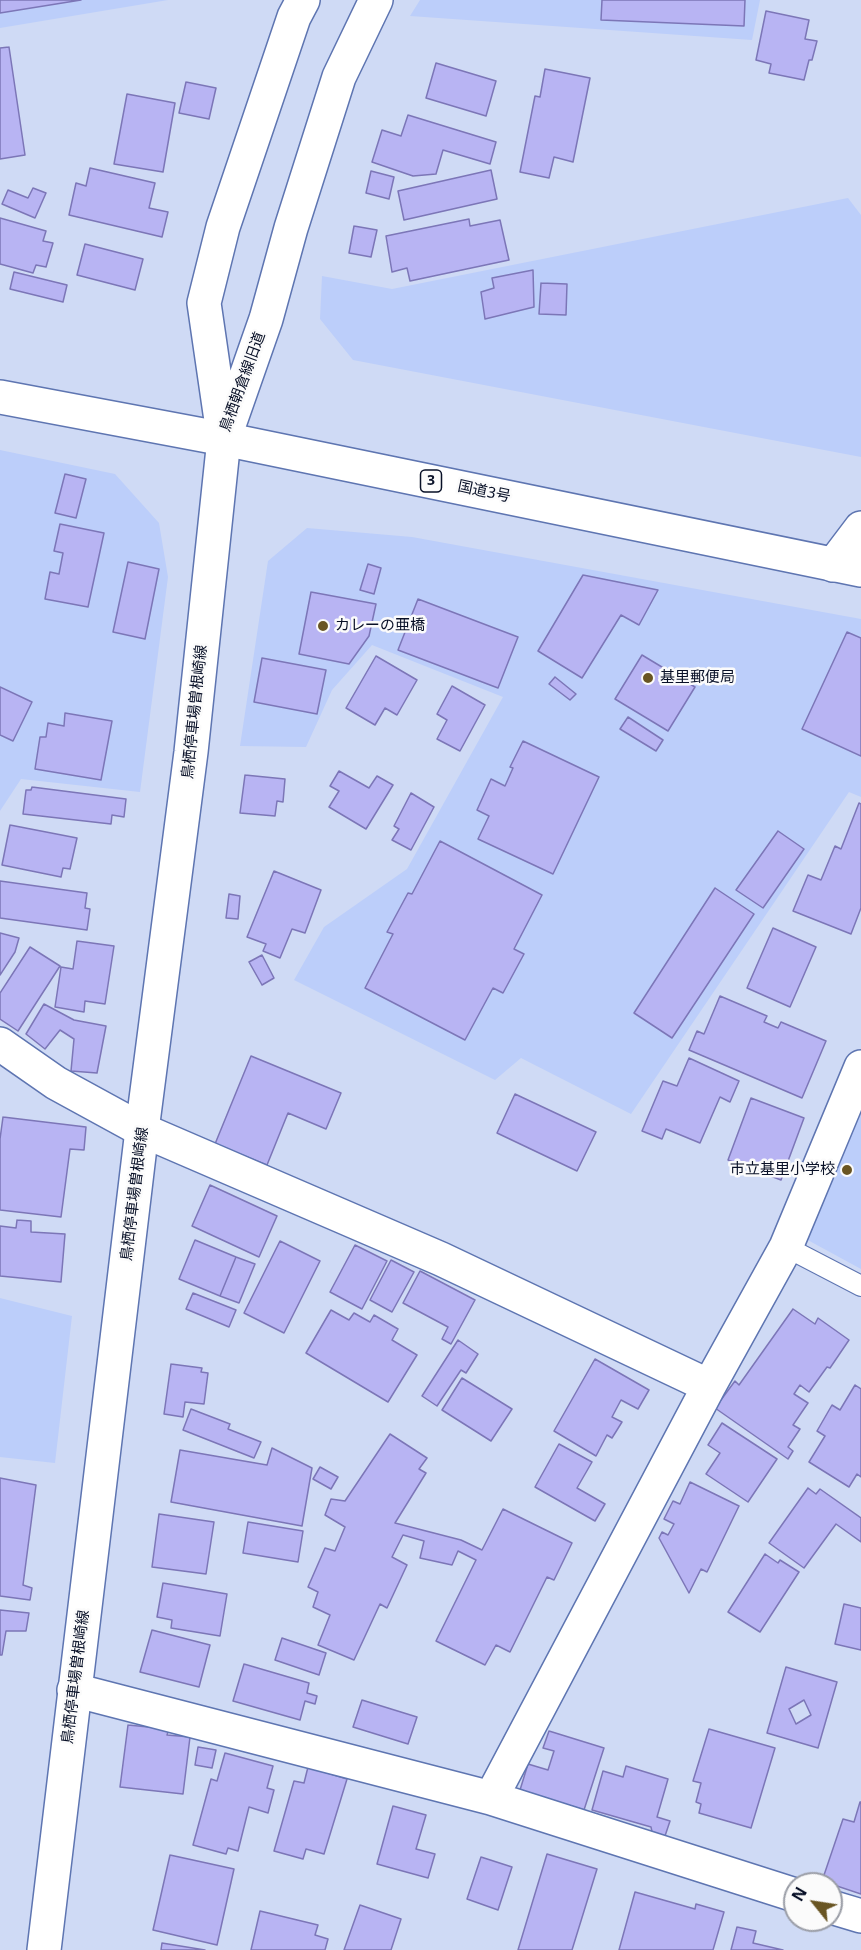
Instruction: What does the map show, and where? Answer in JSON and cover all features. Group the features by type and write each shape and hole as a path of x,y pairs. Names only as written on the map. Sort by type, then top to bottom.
{"main road":[{"name":"鳥栖朝倉線旧道","path":"224,439 204,303 223,227 290,28 303,0"},
{"name":"鳥栖朝倉線旧道","path":"224,439 266,319 291,228 339,77 376,0"},
{"name":"国道3号","path":"0,398 224,439 847,567"},
{"name":"鳥栖停車場曽根崎線","path":"44,1950 142,1130 191,752 224,439"},
{"path":"847,567 861,528"},
{"path":"0,1044 56,1083 142,1130 441,1259 709,1386"},
{"path":"491,1798 709,1386 786,1247 861,1067"},
{"path":"74,1690 491,1798 783,1891"},
{"path":"843,1911 861,1916"}],"lane":[{"path":"786,1247 861,1286"}],"shaded area":[{"path":"0,0 168,0 0,28"},
{"path":"420,0 760,0 752,40 410,16"},
{"path":"848,198 861,215 861,457 353,360 320,319 322,276 392,289"},
{"path":"0,450 115,474 159,523 168,577 140,792 21,779 0,811"},
{"path":"307,528 412,537 861,619 861,797 849,792 631,1114 521,1058 495,1080 294,980 324,927 407,869 503,697 372,645 332,690 306,747 240,746 268,561"},
{"name":"市立基里小学校","path":"861,1103 861,1269 804,1238"},
{"path":"0,1298 72,1316 55,1463 0,1457"}],"building":[{"path":"0,0 81,0 0,13"},
{"path":"602,0 745,0 744,26 601,20"},
{"path":"766,11 809,20 805,39 817,41 804,80 769,73 771,64 756,60"},
{"path":"9,47 25,155 0,159 0,48"},
{"path":"436,63 496,81 486,116 426,98"},
{"path":"545,69 590,78 573,162 554,157 549,178 520,172 535,96 540,97"},
{"path":"186,82 216,88 209,119 179,113"},
{"path":"127,94 175,103 163,172 114,164"},
{"path":"408,115 496,142 490,164 443,150 436,174 413,176 372,162 382,130 401,136"},
{"path":"90,168 155,183 149,208 168,212 162,237 69,215 76,183 86,186"},
{"path":"491,170 497,199 404,220 398,191"},
{"path":"371,171 394,177 389,199 366,193"},
{"path":"33,188 46,193 35,218 2,204 8,190 28,198"},
{"path":"0,218 46,231 43,241 53,243 46,267 36,265 33,273 0,264"},
{"path":"469,219 470,226 500,220 509,260 410,281 407,268 392,272 386,236"},
{"path":"354,226 377,230 371,257 349,253"},
{"path":"85,244 143,259 135,290 77,275"},
{"path":"533,270 534,307 485,319 481,292 494,288 492,278"},
{"path":"14,272 67,285 63,302 10,289"},
{"path":"541,283 567,284 566,315 539,314"},
{"path":"65,474 86,479 76,518 55,513"},
{"path":"60,524 104,533 88,607 45,599 50,572 59,574 63,553 54,551"},
{"path":"128,562 159,569 145,639 113,632"},
{"path":"368,564 381,568 374,594 360,590"},
{"path":"583,575 658,590 639,625 621,615 582,678 538,651"},
{"path":"311,592 376,604 369,636 349,664 299,654"},
{"path":"418,599 518,637 498,688 398,650"},
{"path":"847,632 861,638 861,756 802,729"},
{"path":"642,655 695,687 668,731 615,699"},
{"path":"376,656 417,680 397,715 385,708 375,725 346,708"},
{"path":"262,658 326,670 317,714 254,702"},
{"path":"555,677 576,694 570,700 549,684"},
{"path":"452,686 485,705 460,751 437,739 447,720 437,714"},
{"path":"0,687 32,702 13,741 0,735"},
{"path":"65,713 112,721 101,780 35,769 40,737 46,737 48,723 64,726"},
{"path":"628,717 663,740 656,751 620,729"},
{"path":"523,741 599,777 553,874 478,839 489,816 477,810 491,779 505,786 513,768 510,767"},
{"path":"339,771 369,788 377,776 393,785 366,829 329,807 339,791 330,786"},
{"path":"245,775 285,779 283,802 277,801 275,816 240,813"},
{"path":"32,787 126,799 124,817 112,815 111,824 23,814 26,790 31,790"},
{"path":"411,793 434,807 411,850 392,840 399,829 394,826"},
{"path":"859,803 861,804 861,908 851,934 793,911 808,875 821,880 835,846 841,849"},
{"path":"10,825 77,838 70,869 63,868 61,877 2,865"},
{"path":"778,831 804,849 763,908 736,890"},
{"path":"440,841 542,895 514,949 524,954 503,993 493,988 465,1040 365,988 393,934 387,932 408,893 412,894"},
{"path":"274,871 321,890 305,933 292,929 280,958 263,951 266,944 247,937"},
{"path":"0,881 87,893 85,908 90,909 87,930 0,918"},
{"path":"715,888 754,914 672,1038 634,1013"},
{"path":"229,894 240,896 238,919 226,918"},
{"path":"773,928 816,947 790,1007 747,988"},
{"path":"0,933 19,938 15,952 0,975"},
{"path":"77,941 114,946 105,1004 85,1001 84,1012 55,1007 61,967 73,969"},
{"path":"30,947 60,966 18,1031 0,1019 0,993"},
{"path":"262,955 274,978 262,985 249,962"},
{"path":"720,996 767,1016 764,1022 778,1028 781,1022 826,1041 802,1098 689,1050 697,1031 704,1034"},
{"path":"44,1004 74,1020 106,1026 97,1073 71,1071 74,1039 60,1030 45,1049 26,1034"},
{"path":"251,1056 341,1093 326,1129 288,1113 267,1165 215,1144"},
{"path":"689,1058 739,1081 730,1102 720,1097 700,1143 666,1129 662,1139 642,1131 663,1081 677,1086"},
{"path":"515,1094 596,1132 577,1171 497,1133"},
{"path":"751,1098 804,1118 781,1180 728,1160"},
{"path":"3,1117 86,1127 84,1150 70,1149 61,1217 0,1210 0,1139"},
{"path":"210,1185 277,1216 259,1257 192,1226"},
{"path":"17,1220 31,1221 31,1232 65,1234 61,1282 0,1276 0,1226 16,1228"},
{"path":"195,1240 236,1257 220,1296 179,1279"},
{"path":"280,1241 320,1261 284,1333 244,1313"},
{"path":"355,1245 387,1261 362,1309 330,1292"},
{"path":"236,1257 255,1264 239,1303 220,1296"},
{"path":"391,1260 414,1272 392,1312 370,1300"},
{"path":"420,1271 475,1300 451,1344 442,1339 448,1327 403,1303"},
{"path":"193,1293 236,1310 229,1327 186,1309"},
{"path":"793,1309 815,1324 818,1318 849,1340 830,1368 827,1367 809,1392 800,1385 794,1394 808,1403 793,1425 800,1429 788,1447 793,1451 788,1459 715,1408 735,1381 739,1385"},
{"path":"331,1310 349,1320 354,1313 370,1322 374,1315 398,1329 392,1340 417,1355 388,1402 306,1353"},
{"path":"458,1340 478,1354 466,1373 461,1370 437,1406 422,1396"},
{"path":"595,1359 649,1390 638,1409 621,1400 612,1417 622,1422 612,1438 607,1435 596,1456 554,1431"},
{"path":"171,1364 202,1368 201,1372 208,1373 204,1404 185,1402 183,1417 164,1414"},
{"path":"462,1378 512,1409 491,1441 442,1410"},
{"path":"855,1385 861,1389 861,1477 857,1474 849,1487 809,1462 825,1436 817,1431 832,1405 840,1410"},
{"path":"191,1409 230,1424 228,1429 261,1442 254,1458 183,1430"},
{"path":"722,1423 777,1459 748,1502 706,1474 720,1453 708,1445"},
{"path":"390,1434 427,1458 419,1469 426,1473 395,1523 461,1540 482,1550 503,1509 572,1543 554,1580 547,1577 510,1652 496,1645 485,1665 436,1641 476,1560 458,1551 452,1565 420,1558 424,1541 403,1535 392,1557 407,1565 387,1608 380,1604 354,1660 318,1645 330,1615 313,1607 318,1592 308,1587 325,1548 335,1551 345,1527 325,1515 331,1499 345,1501"},
{"path":"559,1444 592,1462 577,1488 605,1504 595,1521 535,1487"},
{"path":"272,1448 312,1468 302,1526 171,1502 180,1450 267,1465"},
{"path":"320,1467 338,1477 331,1489 313,1479"},
{"path":"0,1478 36,1485 23,1585 32,1588 30,1600 0,1596"},
{"path":"690,1482 739,1506 707,1572 701,1569 689,1593 659,1538 662,1532 668,1535 674,1524 664,1519 673,1501 680,1504"},
{"path":"808,1488 816,1494 820,1489 861,1518 861,1542 836,1524 804,1568 769,1543"},
{"path":"159,1514 214,1522 206,1574 152,1567"},
{"path":"248,1522 303,1531 298,1562 243,1553"},
{"path":"765,1554 778,1563 780,1560 799,1572 760,1632 728,1612"},
{"path":"163,1583 227,1594 220,1636 171,1628 172,1620 157,1617"},
{"path":"844,1604 861,1608 861,1650 835,1644"},
{"path":"0,1610 29,1613 26,1631 6,1631 2,1655 0,1655"},
{"path":"152,1630 210,1645 199,1687 140,1672"},
{"path":"282,1638 326,1653 319,1675 275,1660"},
{"path":"244,1664 309,1683 307,1693 317,1696 315,1704 305,1701 300,1720 233,1701"},
{"path":"786,1667 837,1682 818,1748 767,1733","holes":["804,1700 811,1715 796,1724 789,1709"]},
{"path":"362,1700 417,1717 408,1744 353,1727"},
{"path":"128,1725 169,1729 167,1735 190,1737 183,1794 120,1787"},
{"path":"709,1729 775,1748 751,1828 699,1813 701,1804 696,1802 701,1783 693,1781"},
{"path":"549,1731 604,1748 584,1810 520,1790 528,1764 548,1770 554,1751 543,1748"},
{"path":"198,1747 216,1750 212,1768 195,1765"},
{"path":"225,1753 273,1766 267,1788 274,1790 268,1813 249,1807 238,1851 228,1848 226,1854 193,1845 211,1779 217,1781"},
{"path":"626,1766 668,1779 657,1817 670,1821 665,1836 652,1832 651,1827 592,1810 603,1771 623,1777"},
{"path":"308,1767 347,1779 324,1854 306,1849 303,1859 274,1851 294,1781 304,1783"},
{"path":"861,1802 861,1894 843,1888 843,1872 825,1872 843,1819 854,1822"},
{"path":"393,1806 426,1815 416,1849 435,1854 428,1878 377,1864"},
{"path":"547,1854 597,1869 572,1950 518,1950"},
{"path":"170,1855 234,1869 217,1945 153,1930"},
{"path":"481,1857 512,1867 498,1910 467,1899"},
{"path":"635,1892 695,1909 696,1904 724,1912 713,1950 619,1950"},
{"path":"360,1905 401,1919 391,1950 344,1950"},
{"path":"260,1911 318,1925 315,1935 328,1939 325,1950 251,1950"},
{"path":"737,1927 756,1931 753,1943 783,1950 731,1950"},
{"path":"162,1943 205,1950 161,1950"}],"place":[{"name":"カレーの亜橋","path":"323,626"},
{"name":"基里郵便局","path":"648,678"},
{"name":"市立基里小学校","path":"847,1170"}]}
